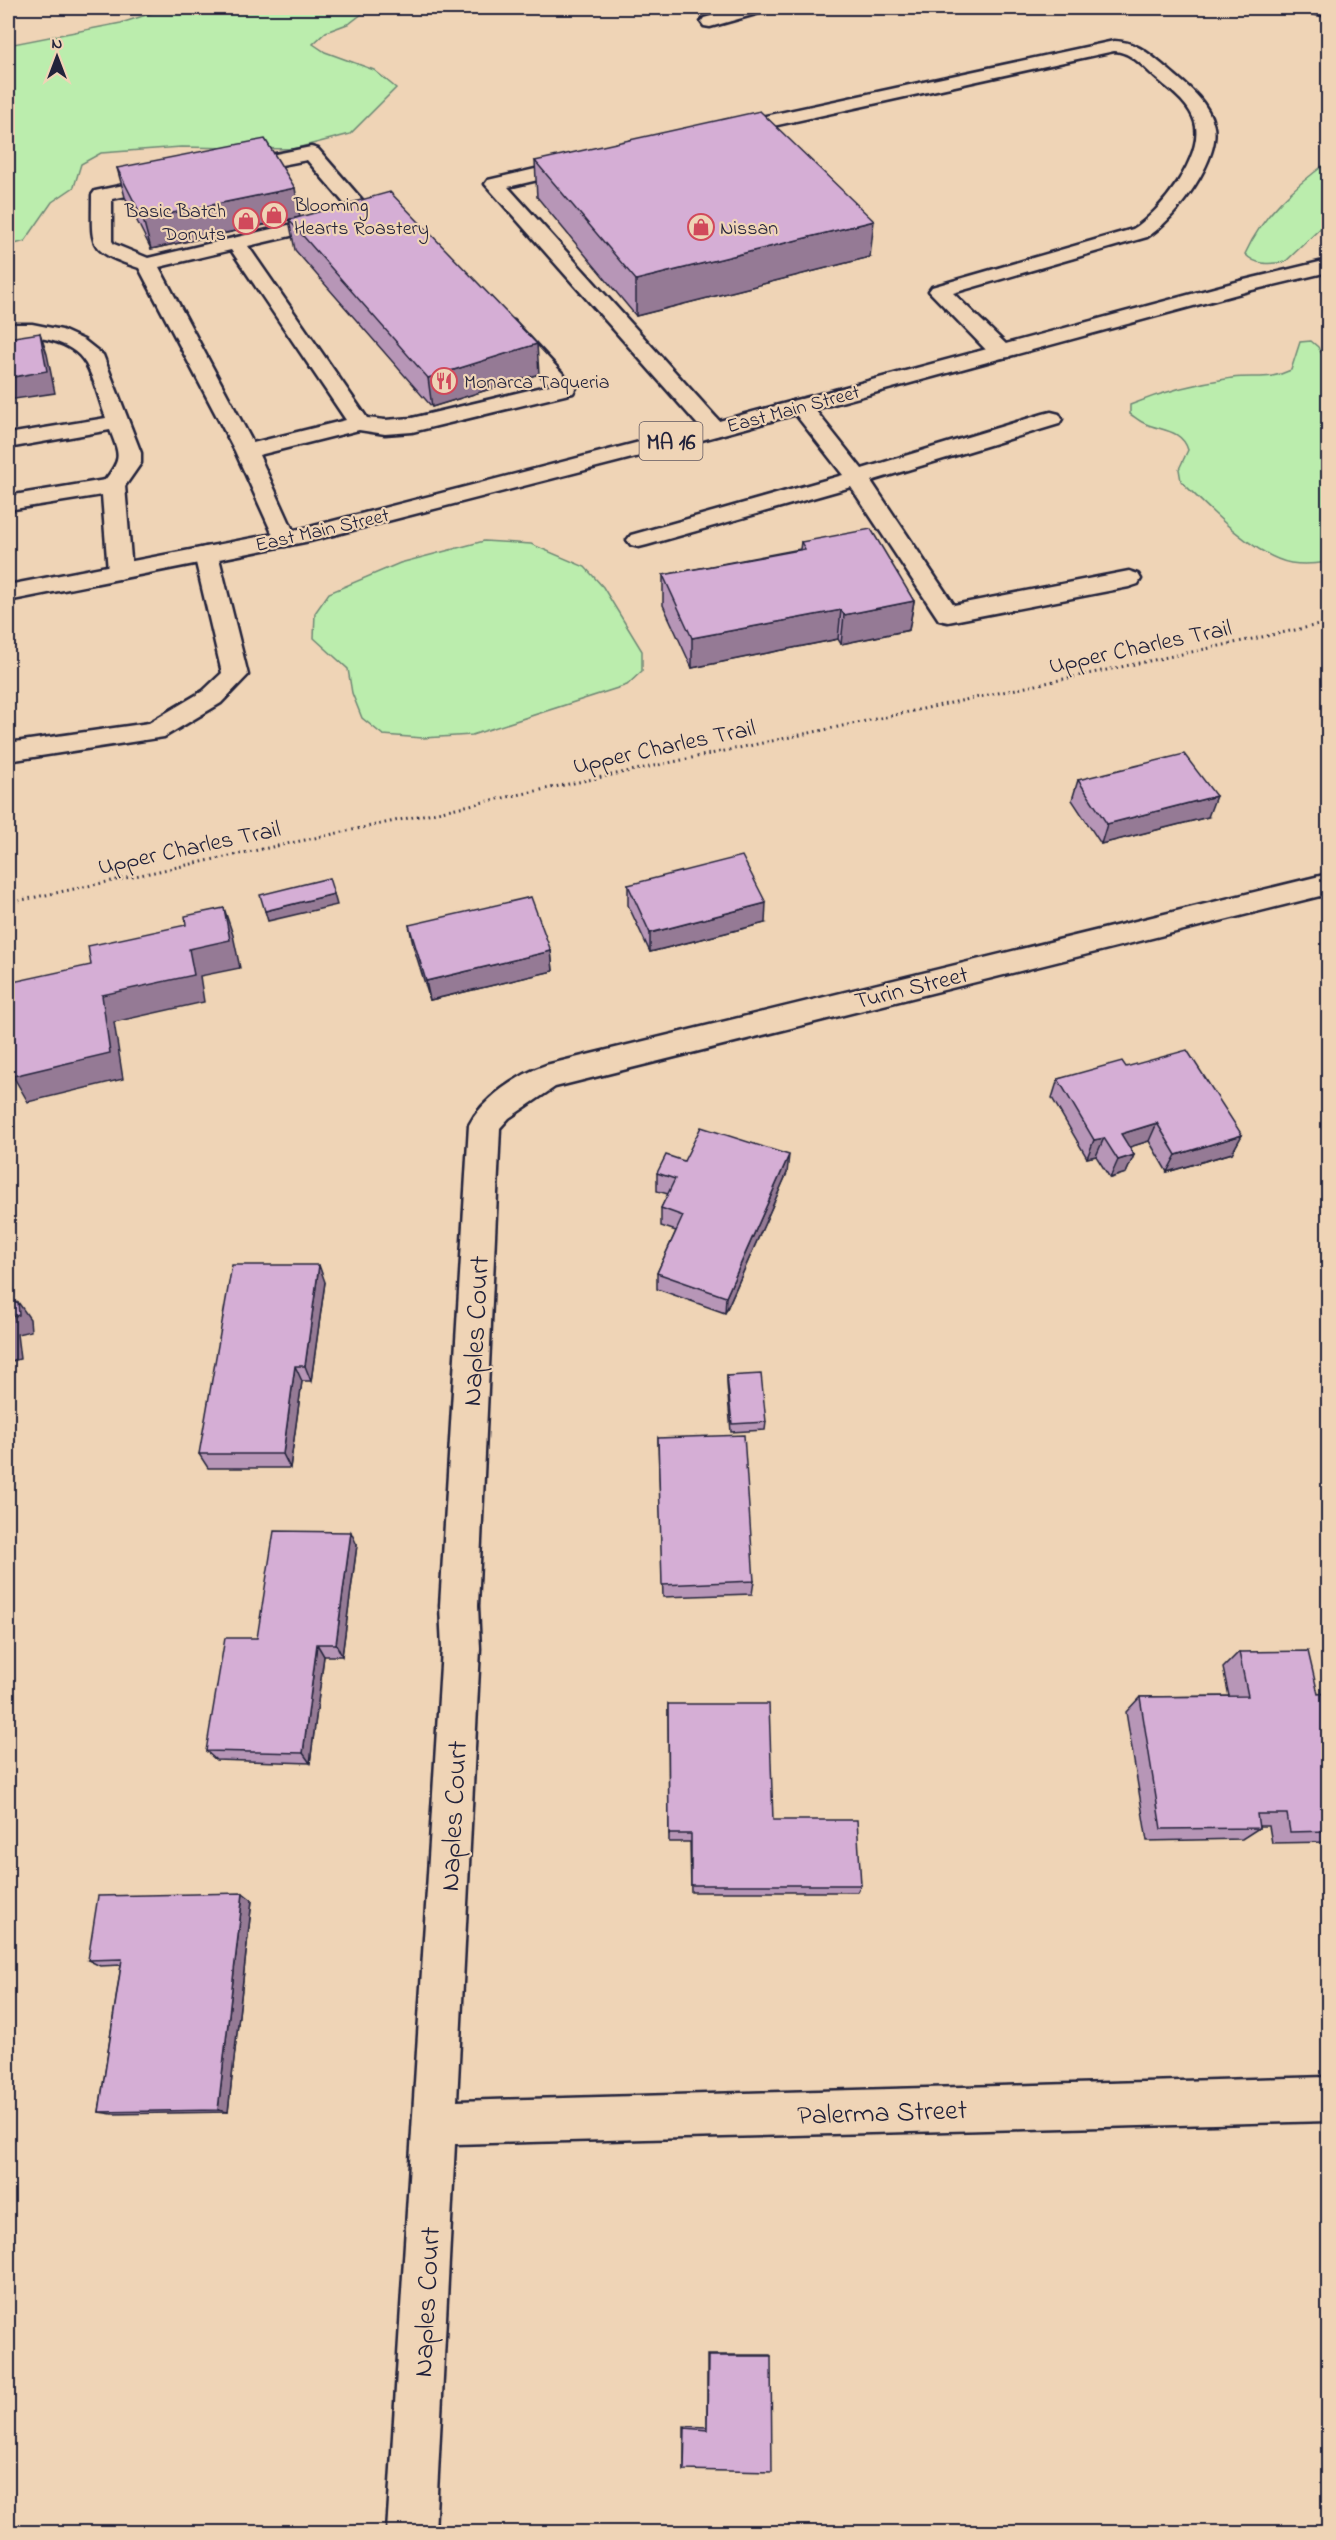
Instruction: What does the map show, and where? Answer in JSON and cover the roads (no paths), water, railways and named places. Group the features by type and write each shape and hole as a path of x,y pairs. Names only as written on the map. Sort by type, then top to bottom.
{"street":[{"path":"710,22 757,8"},
{"path":"1313,8 1329,11"},
{"path":"705,136 1114,46 1133,48 1190,98 1201,115 1206,131 1206,141 1187,183 1155,224 1140,233 939,291 1001,352"},
{"path":"183,179 102,195 102,241 107,248 130,260 147,264 372,212 312,153 218,172"},
{"path":"600,160 495,184 714,429"},
{"path":"236,243 358,423"},
{"path":"147,264 246,451 285,539"},
{"name":"East Main Street","path":"8,593 285,539 714,429 1247,285 1328,267"},
{"path":"246,451 358,423 394,428 412,425 565,388 494,310"},
{"path":"8,330 22,328 44,331 69,340 85,349 95,360 130,453 130,463 113,486 120,571"},
{"path":"800,406 857,478 948,614 1129,579"},
{"path":"639,540 857,478 1051,419"},
{"path":"8,441 119,422"},
{"path":"8,503 113,486"},
{"path":"8,752 155,731 212,698 235,675 206,554"},
{"name":"Turin Street","path":"501,1106 546,1077 1329,884"},
{"name":"Naples Court","path":"411,2532 461,1649 459,1606 485,1125 501,1106"},
{"name":"Palerma Street","path":"435,2123 1329,2099"}],"place":[{"name":"Blooming Hearts Roastery","path":"274,215"},
{"name":"Basic Batch Donuts","path":"246,221"},
{"name":"Nissan","path":"701,227"},
{"name":"Monarca Taqueria","path":"444,381"}]}
